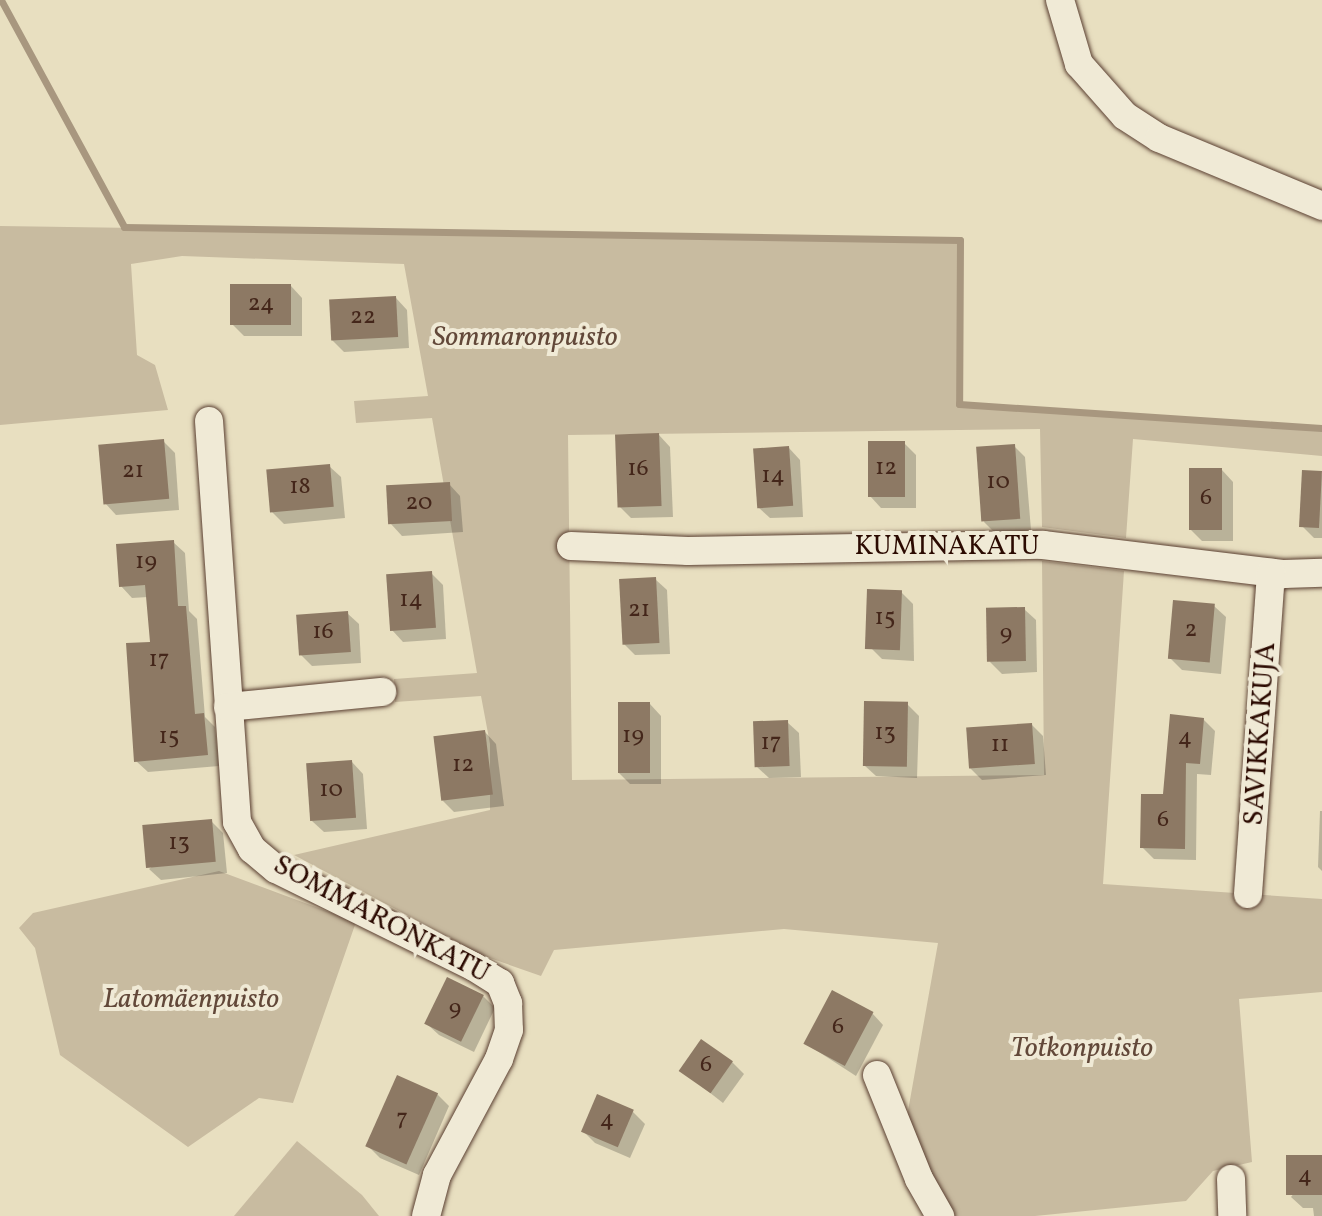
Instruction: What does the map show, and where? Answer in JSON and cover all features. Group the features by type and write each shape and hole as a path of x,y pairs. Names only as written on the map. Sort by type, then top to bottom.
{"street":[{"path":"1060,0 1079,64 1125,116 1159,138 1322,206"},
{"name":"SOMMARONKATU","path":"209,421 237,822 252,849 276,869 474,967 500,983 508,1003 509,1030 499,1059 437,1175 426,1216"},
{"name":"KUMINAKATU","path":"571,546 688,551 1043,545 1271,573 1322,573"},
{"name":"SAVIKKAKUJA","path":"1248,894 1271,573"},
{"path":"228,707 382,692"},
{"path":"877,1075 919,1179 940,1216"},
{"path":"1231,1179 1232,1216"}],"green space":[{"path":"0,226 960,240 960,404 1322,428 1322,456 1133,439 1126,538 1042,527 1040,429 568,435 572,780 1044,775 1042,561 1124,571 1103,884 1322,899 1322,992 1239,999 1252,1162 1213,1171 1186,1201 1035,1216 953,1216 903,1139 938,943 784,929 554,950 541,976 484,956 294,855 490,810 490,744 481,696 395,702 394,679 477,673 432,418 356,423 354,401 428,396 404,264 182,256 131,264 137,355 155,365 168,410 0,425"},
{"name":"Latomäenpuisto","path":"219,871 356,922 293,1103 259,1098 188,1147 60,1055 35,948 19,928 33,913"},
{"path":"297,1141 362,1195 379,1216 234,1216"}],"building":[{"path":"230,284 291,284 291,325 230,325"},
{"path":"396,296 398,337 331,340 329,300"},
{"path":"659,433 662,506 618,507 615,435"},
{"path":"164,439 169,499 103,505 98,445"},
{"path":"868,441 905,441 905,497 868,497"},
{"path":"1015,444 1020,519 981,522 976,447"},
{"path":"789,446 793,506 757,508 753,449"},
{"path":"330,464 334,507 270,512 266,470"},
{"path":"1189,468 1222,468 1222,530 1189,530"},
{"path":"1302,470 1322,471 1319,528 1299,527"},
{"path":"450,482 452,521 388,524 386,485"},
{"path":"174,540 178,606 186,606 195,714 204,713 208,755 134,762 126,643 150,642 145,585 119,587 116,544"},
{"path":"432,571 436,628 390,631 386,574"},
{"path":"656,577 659,643 623,645 619,579"},
{"path":"867,589 902,590 900,650 865,649"},
{"path":"1173,600 1215,604 1210,662 1168,659"},
{"path":"1025,607 1026,661 987,662 986,608"},
{"path":"348,611 351,652 299,656 296,615"},
{"path":"864,701 908,702 907,767 863,766"},
{"path":"618,702 650,702 650,773 618,773"},
{"path":"1170,714 1204,718 1200,764 1186,763 1185,849 1140,848 1141,794 1163,794"},
{"path":"788,720 790,766 755,767 753,721"},
{"path":"1032,723 1035,764 969,769 966,728"},
{"path":"485,730 493,795 441,801 433,736"},
{"path":"352,760 356,818 310,821 306,763"},
{"path":"212,819 216,862 146,868 142,825"},
{"path":"447,977 484,995 461,1042 424,1024"},
{"path":"832,990 873,1012 845,1066 803,1044"},
{"path":"701,1039 733,1061 711,1093 679,1071"},
{"path":"397,1075 438,1093 406,1165 365,1146"},
{"path":"597,1094 634,1110 618,1147 581,1132"},
{"path":"1286,1155 1322,1155 1322,1195 1286,1195"}],"waterway":[{"path":"1,0 124,227 960,240 959,404 1322,428"}],"park label":[{"name":"Sommaronpuisto","path":"525,338"},
{"name":"Totkonpuisto","path":"1082,1049"}]}
